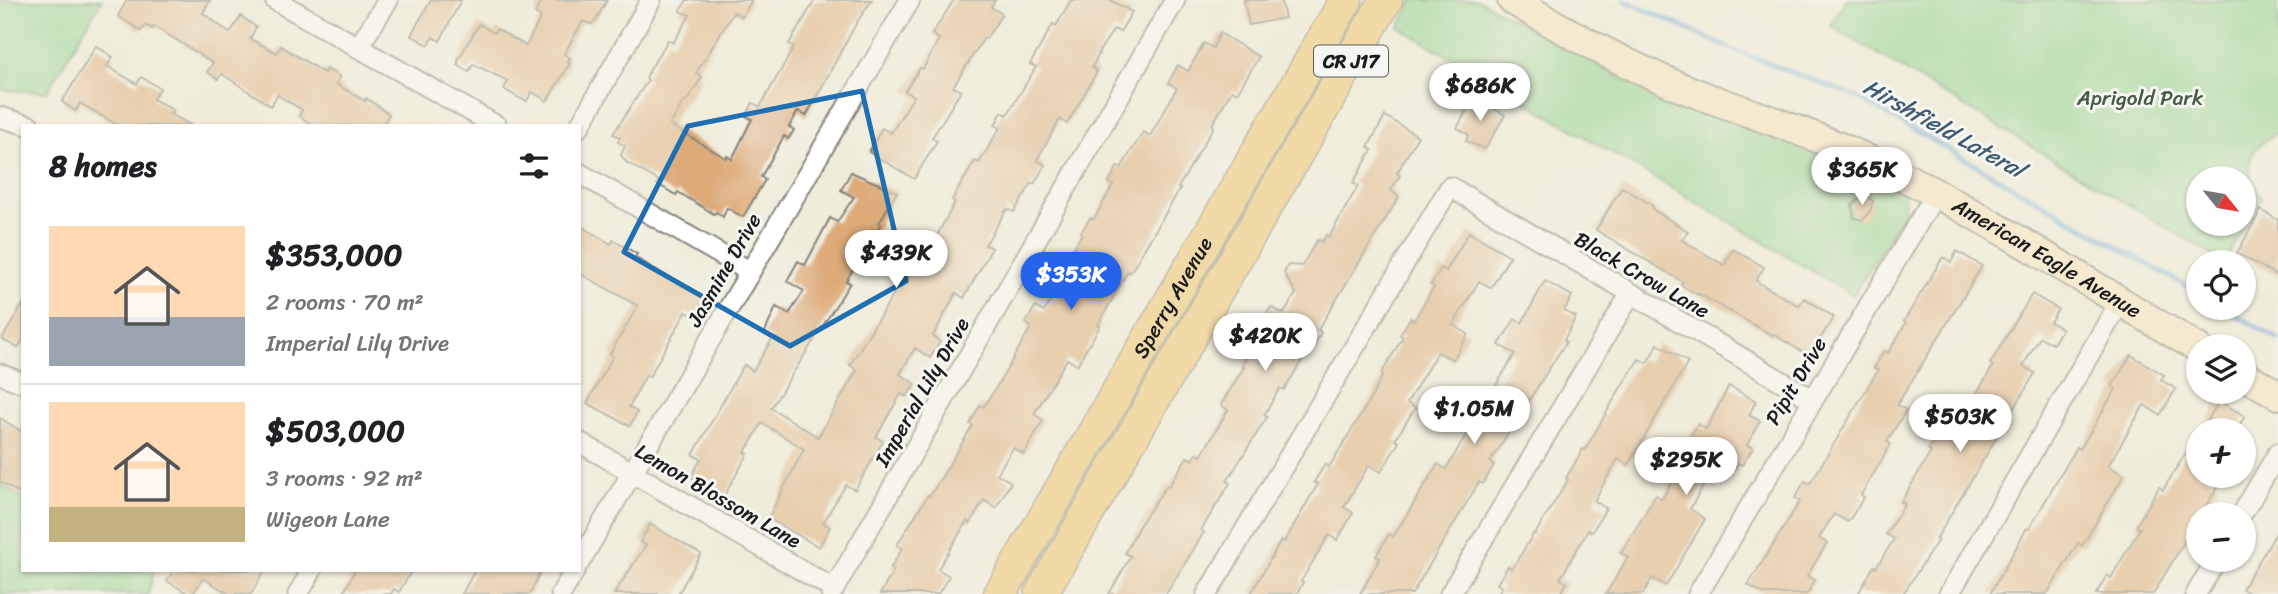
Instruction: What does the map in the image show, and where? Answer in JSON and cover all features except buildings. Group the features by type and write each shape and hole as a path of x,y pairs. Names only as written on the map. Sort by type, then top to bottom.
{"main road":[{"name":"Sperry Avenue","path":"1000,594 1346,0"},
{"name":"Sperry Avenue","path":"1041,594 1386,0"}],"street":[{"path":"275,0 493,124"},
{"path":"358,48 388,0"},
{"path":"581,124 651,0"},
{"name":"Jasmine Drive","path":"581,560 910,0"},
{"name":"Imperial Lily Drive","path":"832,592 1176,0"},
{"name":"American Eagle Avenue","path":"1512,0 1594,48 1645,72 1705,97 1812,134 1936,193 2186,341"},
{"path":"0,117 23,124"},
{"path":"581,174 749,271"},
{"name":"Black Crow Lane","path":"1207,594 1450,187 1812,400"},
{"name":"Pipit Drive","path":"1698,594 1936,193"},
{"path":"1450,594 1630,295"},
{"path":"1949,594 2120,302"},
{"path":"0,374 21,382"},
{"path":"2256,382 2278,395"},
{"name":"Lemon Blossom Lane","path":"581,443 832,592"},
{"path":"2249,502 2278,453"},
{"path":"298,594 311,572"},
{"path":"561,594 574,572"},
{"path":"2196,594 2209,572"}],"highlighted area":[{"path":"862,91 906,281 790,346 624,252 688,126"}],"green space":[{"path":"0,0 102,0 47,92 2,90"},
{"path":"1413,0 1479,0 1621,78 1903,185 1905,211 1853,295 1399,27"},
{"name":"Aprigold Park","path":"1846,0 2278,0 2278,132 2253,153 2250,166 2186,166 2186,236 2239,236 2231,250 2204,250 1831,26"},
{"name":"Aprigold Park","path":"2256,187 2262,198 2256,208"},
{"path":"0,484 21,497 21,572 154,572 148,594 0,594"}],"waterway":[{"name":"Hirshfield Lateral","path":"1624,0 1731,49 1857,97 2186,286"},
{"name":"Hirshfield Lateral","path":"2245,320 2278,339"}]}
